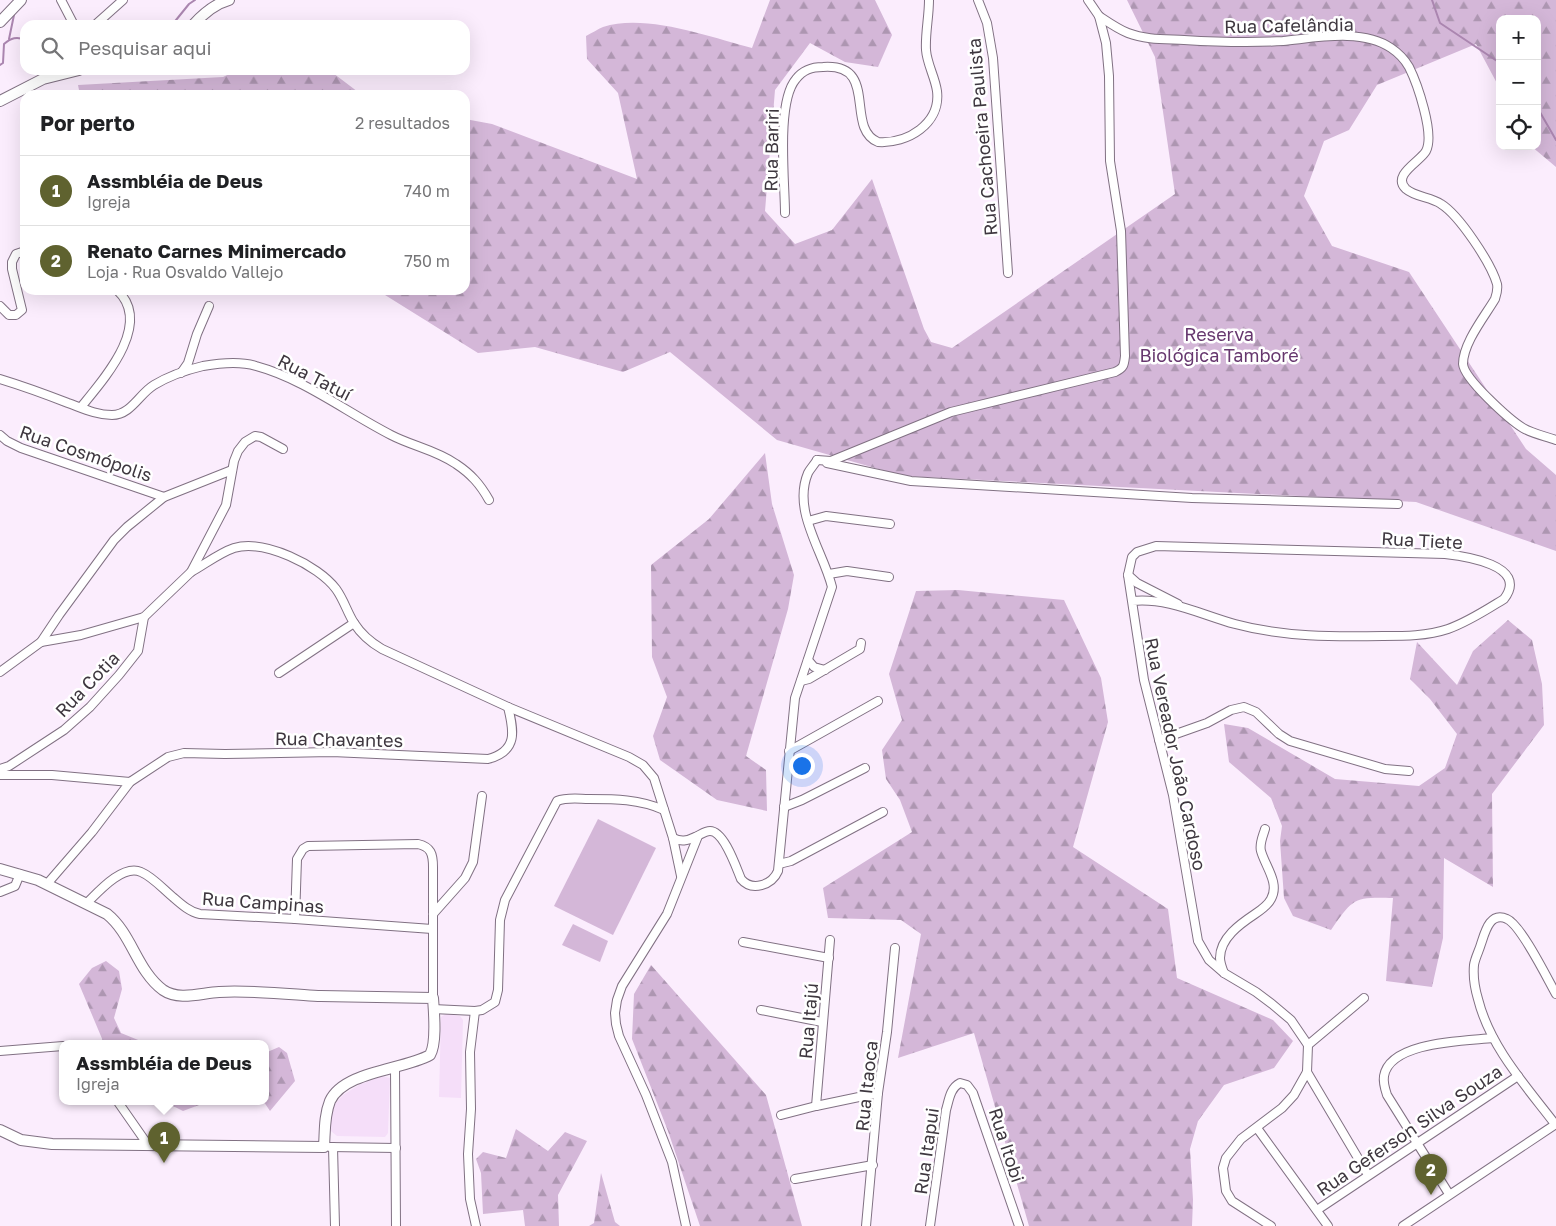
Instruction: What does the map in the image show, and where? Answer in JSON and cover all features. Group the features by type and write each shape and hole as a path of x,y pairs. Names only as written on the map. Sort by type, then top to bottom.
{"street":[{"path":"0,22 21,0"},
{"path":"61,0 71,20"},
{"path":"101,20 123,0"},
{"path":"198,20 210,8 220,2 229,0"},
{"name":"Rua Bariri","path":"785,213 783,136 786,111 789,92 795,80 804,70 831,66 843,69 852,76 858,88 865,130 874,141 878,142 915,134 933,116 937,105 937,92 926,52 929,0"},
{"name":"Rua Cachoeira Paulista","path":"978,0 987,23 993,58 1008,273"},
{"name":"Rua Cafelândia","path":"817,460 831,461 952,412 1115,372 1124,366 1121,231 1110,161 1109,76 1106,43 1099,16 1088,0"},
{"name":"Rua Cafelândia","path":"1099,16 1128,33 1152,39 1234,43 1340,36 1376,41 1390,47 1402,57 1414,79 1426,118 1429,139 1426,152 1403,175 1402,182 1410,192 1434,200 1448,209 1481,252 1493,273 1497,285 1495,299 1471,338 1464,360 1465,370 1482,392 1509,418 1530,432 1556,440"},
{"path":"22,90 43,79 59,75"},
{"path":"0,101 20,91"},
{"path":"0,306 10,314 16,315 21,312 22,307 12,262 14,257 20,252"},
{"path":"80,407 109,371 128,336 130,323 128,309 120,295"},
{"path":"181,373 188,363 197,334 209,306"},
{"name":"Rua Tatuí","path":"0,379 101,414 111,415 122,413 151,387 181,373 203,366 241,363 253,365 282,374 390,434 446,458 475,478 489,500"},
{"name":"Rua Cosmópolis","path":"0,435 21,448 164,497"},
{"path":"191,572 226,505 232,470 238,451 250,438 255,436 261,437 284,450"},
{"path":"673,838 686,840 710,831 720,836 744,882 751,886 760,886 774,878 779,864 795,698 832,587 829,574 805,511 804,488 808,472 817,460 911,481 1192,498 1398,504"},
{"path":"0,672 41,642 58,614 114,540 127,527 164,497 232,470"},
{"path":"808,521 830,516 890,524"},
{"path":"41,642 82,635 144,617 191,572 234,548 252,546 281,552 312,569 327,580 344,601 354,622 363,635 382,649 508,707 629,757 643,765 654,778 673,838 681,876"},
{"name":"Rua Vereador João Cardoso","path":"1156,546 1137,552 1132,557 1128,575 1144,680 1172,795 1198,941 1208,960 1224,973 1256,992 1291,1020 1308,1045"},
{"name":"Rua Tiete","path":"1132,601 1146,600 1186,609 1238,625 1297,634 1360,637 1410,636 1448,629 1472,618 1508,594 1509,583 1502,571 1489,563 1471,557 1445,554 1156,546"},
{"path":"829,574 847,571 890,577"},
{"name":"Rua Tiete","path":"1128,575 1137,583 1186,609"},
{"name":"Rua Cotia","path":"0,769 9,766 64,730 90,707 120,675 138,652 144,617"},
{"path":"279,674 354,622"},
{"path":"801,681 809,679 860,649 861,643"},
{"path":"808,660 814,667 824,670"},
{"path":"789,751 878,701"},
{"name":"Rua Chavantes","path":"47,884 92,832 130,782 161,761 184,753 332,752 488,759 505,752 512,739 513,731 508,707"},
{"path":"1159,740 1207,723 1230,710 1244,707 1256,712 1278,734 1290,741 1385,769 1409,771"},
{"path":"784,807 802,800 865,768"},
{"path":"0,775 52,775 130,782"},
{"path":"433,914 466,878 473,862 482,796"},
{"path":"433,1009 475,1011 482,1010 494,1002 497,996 502,909 557,801 572,799 626,800 651,804 664,810"},
{"path":"779,864 796,858 883,812"},
{"path":"1224,973 1220,959 1228,937 1239,925 1263,909 1271,900 1273,893 1274,886 1271,874 1261,850 1265,829"},
{"path":"686,1226 672,1162 646,1095 619,1036 615,1013 622,986 666,914 698,835"},
{"path":"295,918 297,859 303,849 315,845 418,844 428,847 431,851 433,860 432,1051 430,1055 396,1068 379,1071 356,1080 341,1088 333,1096 326,1115 335,1226"},
{"path":"0,869 47,884 87,903 117,921 146,970 156,984 165,991 184,996 220,992 433,998"},
{"name":"Rua Campinas","path":"87,903 120,874 137,870 194,913 432,928"},
{"path":"0,892 14,886 20,874"},
{"path":"1403,1226 1556,1124 1518,1076 1493,1038 1478,999 1474,980 1474,965 1487,927 1491,921 1501,917 1513,923 1522,934 1556,994"},
{"name":"Rua Itajú","path":"816,1106 830,940"},
{"path":"743,942 828,958"},
{"name":"Rua Itaoca","path":"866,1226 878,1093 896,948"},
{"path":"1271,1226 1232,1201 1226,1191 1223,1179 1223,1168 1226,1158 1241,1140 1282,1108 1294,1095 1307,1072 1308,1045 1364,998"},
{"path":"761,1010 822,1022"},
{"path":"475,1011 470,1052 468,1154 470,1199 476,1226"},
{"path":"1449,1194 1387,1095 1384,1076 1392,1061 1402,1054 1417,1048 1493,1038"},
{"path":"0,1050 59,1046"},
{"path":"396,1068 396,1226"},
{"path":"1307,1072 1368,1175"},
{"name":"Rua Geferson Silva Souza","path":"1317,1210 1518,1076"},
{"name":"Rua Itapui","path":"930,1226 946,1110 951,1092 958,1084"},
{"name":"Rua Itobi","path":"958,1084 966,1084 973,1093 1019,1226"},
{"path":"781,1115 878,1093"},
{"path":"120,1105 148,1145"},
{"path":"1257,1128 1328,1226"},
{"path":"0,1130 21,1140 52,1144 396,1148"},
{"path":"795,1179 873,1165"}],"shaded area":[{"path":"446,1014 460,1016 463,1020 461,1098 439,1097 441,1017"},
{"path":"382,1076 390,1078 388,1133 385,1137 337,1136 331,1131 331,1117 335,1104 343,1095 359,1085"}],"green space":[{"name":"Reserva Biológica Tamboré","path":"770,0 875,0 892,35 878,67 845,62 810,43 775,90 765,211 795,244 832,230 872,179 924,329 931,342 952,348 1175,194 1155,57 1127,0 1556,0 1556,167 1536,150 1541,150 1541,15 1496,15 1496,82 1476,44 1377,85 1349,130 1324,141 1304,196 1332,246 1409,272 1526,449 1556,475 1556,551 1416,502 903,476 777,440 670,352 623,372 535,347 478,353 385,295 470,295 470,120 492,124 637,179 618,93 587,59 586,36 603,27 620,23 658,25 752,48"},
{"path":"227,75 336,75 355,90 79,90 78,85 223,77"},
{"path":"765,453 772,504 794,575 788,609 746,756 766,770 767,811 717,800 660,760 653,736 667,697 652,657 651,565 709,519"},
{"path":"958,590 1064,600 1101,678 1108,722 1073,847 1168,909 1177,978 1273,1020 1293,1041 1274,1068 1224,1085 1198,1121 1190,1149 1193,1200 1192,1226 1029,1226 974,1033 898,1058 921,934 901,920 828,918 823,888 912,832 900,800 886,779 882,750 902,720 889,674 916,591"},
{"path":"1508,620 1532,640 1542,684 1544,725 1492,794 1493,887 1444,858 1443,938 1432,987 1386,981 1393,898 1370,898 1356,902 1344,911 1331,930 1293,916 1284,898 1280,841 1282,826 1271,798 1229,762 1224,724 1248,728 1335,779 1419,786 1445,768 1457,734 1430,699 1410,679 1417,642 1457,685 1473,651"},
{"path":"598,819 656,848 613,935 554,906"},
{"path":"573,924 608,941 600,962 562,945"},
{"path":"106,961 119,971 122,989 114,1018 121,1033 138,1040 103,1040 79,984 92,968"},
{"path":"651,965 766,1095 802,1226 700,1226 668,1131 632,1039 634,994"},
{"path":"279,1047 287,1053 295,1081 270,1111 266,1105 269,1105 269,1051"},
{"path":"171,1105 199,1105 183,1111"},
{"path":"516,1129 548,1151 565,1132 587,1141 558,1195 559,1226 525,1226 523,1210 483,1214 481,1173 476,1159 483,1152 506,1158"},
{"path":"601,1173 615,1222 620,1226 589,1226 594,1223"}],"waterway":[{"path":"176,20 189,4 195,0"},
{"path":"1432,0 1440,23 1496,60"},
{"path":"9,39 14,15"},
{"path":"0,65 3,63 4,44 14,38 20,38"},
{"path":"1541,114 1556,140"}],"place":[{"name":"Assmbléia de Deus","path":"164,1163"},
{"name":"Renato Carnes Minimercado","path":"1431,1195"}]}
